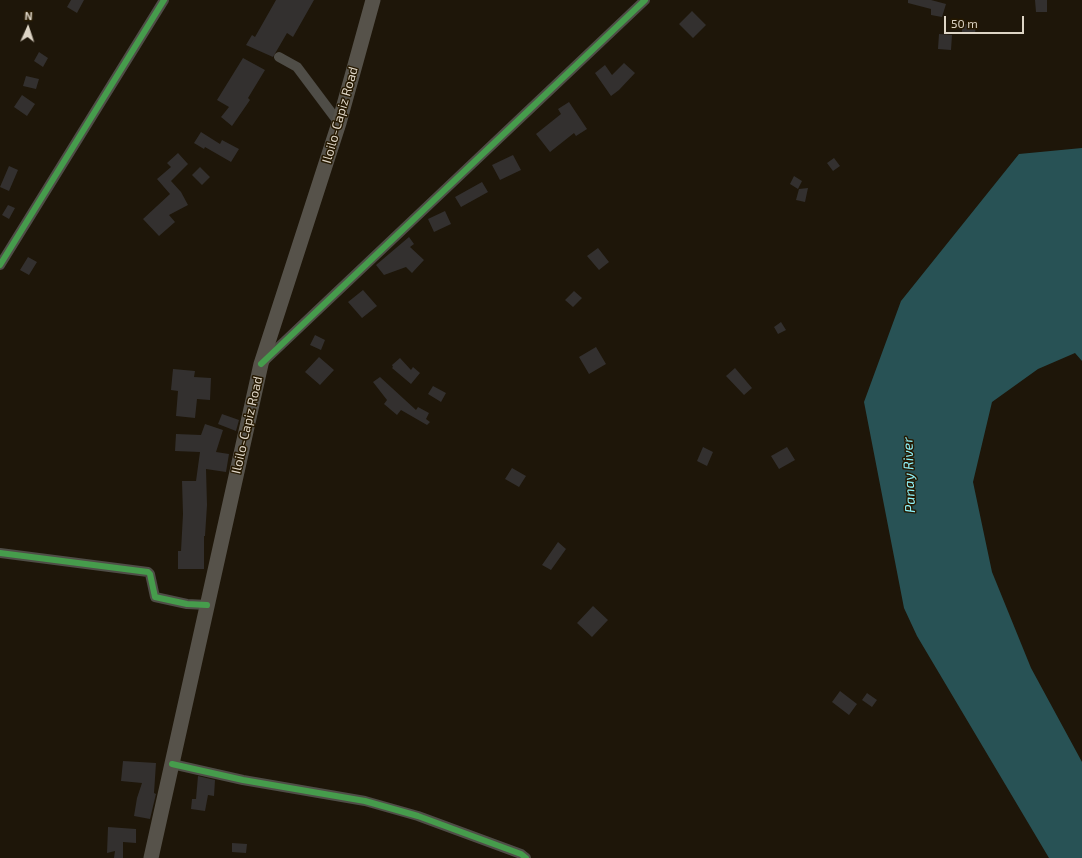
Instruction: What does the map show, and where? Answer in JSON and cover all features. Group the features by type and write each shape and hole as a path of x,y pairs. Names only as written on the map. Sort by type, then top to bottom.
{"highway":[{"name":"Iloilo-Capiz Road","path":"151,858 261,364 339,123 373,0"}],"street":[{"path":"0,265 164,0"},
{"path":"261,364 644,0"},
{"path":"279,57 297,66 339,123"},
{"path":"0,553 148,572 150,574 155,597 187,604 207,605"},
{"path":"172,764 243,780 365,801 418,816 521,854 526,858"}],"water":[{"name":"Panay River","path":"1082,148 1082,361 1075,353 1038,369 992,402 973,482 992,572 1031,668 1082,762 1082,858 1049,858 917,636 904,608 864,402 901,301 1019,154"}],"building":[{"path":"71,0 84,0 77,13 67,7"},
{"path":"276,0 314,0 293,37 287,33 273,57 246,45 252,35 255,37"},
{"path":"908,0 931,0 946,4 942,17 931,15 931,9 908,3"},
{"path":"1035,0 1047,0 1047,12 1036,12"},
{"path":"692,11 706,25 693,38 679,24"},
{"path":"962,24 976,24 975,34 962,34"},
{"path":"939,34 952,35 951,50 938,49"},
{"path":"39,52 48,58 43,67 34,61"},
{"path":"243,58 265,70 248,98 250,100 232,126 221,117 229,107 217,100"},
{"path":"624,63 635,73 619,90 611,96 595,73 605,65 612,75"},
{"path":"26,76 39,79 36,89 23,86"},
{"path":"22,95 35,104 27,116 14,107"},
{"path":"569,102 587,129 576,136 574,133 550,152 536,134 561,114 558,109"},
{"path":"201,132 220,144 222,140 239,149 231,162 205,147 204,149 194,143"},
{"path":"178,153 188,164 171,181 181,192 188,205 169,215 175,222 159,236 143,219 170,194 157,179 171,167 167,163"},
{"path":"513,155 521,170 500,180 492,165"},
{"path":"834,158 840,166 833,171 827,163"},
{"path":"9,166 18,170 9,191 0,187"},
{"path":"200,167 210,177 202,185 192,175"},
{"path":"794,176 802,181 798,189 790,184"},
{"path":"482,182 488,192 461,207 455,197"},
{"path":"808,188 805,202 796,200 799,189"},
{"path":"8,205 15,208 9,219 2,215"},
{"path":"445,211 451,224 434,232 428,219"},
{"path":"409,237 414,244 410,247 424,260 412,273 406,267 384,275 376,265"},
{"path":"598,248 609,262 599,270 587,256"},
{"path":"28,257 37,262 29,275 20,270"},
{"path":"363,290 377,306 362,318 348,302"},
{"path":"574,291 582,298 573,307 565,300"},
{"path":"781,322 786,330 778,334 774,327"},
{"path":"315,335 325,340 321,350 310,345"},
{"path":"596,347 606,364 589,374 579,357"},
{"path":"319,357 334,370 320,385 305,372"},
{"path":"400,358 411,370 413,367 420,373 411,384 392,368 392,365"},
{"path":"735,368 752,388 744,395 726,376"},
{"path":"173,369 195,371 194,377 211,378 210,400 197,399 195,418 176,416 178,391 171,390"},
{"path":"380,377 416,410 418,407 429,413 426,419 430,422 427,425 401,410 397,415 384,404 387,400 373,382"},
{"path":"433,386 446,393 441,402 428,394"},
{"path":"222,414 239,420 236,431 218,424"},
{"path":"205,424 223,430 216,452 229,454 226,472 206,469 207,505 204,536 204,569 178,569 178,551 181,551 183,514 182,481 196,481 200,452 175,451 176,434 201,435"},
{"path":"703,447 713,452 707,466 697,461"},
{"path":"787,447 795,460 779,469 771,456"},
{"path":"512,468 526,476 519,487 505,479"},
{"path":"558,542 566,549 551,570 542,565"},
{"path":"593,606 608,620 592,637 577,623"},
{"path":"840,691 857,704 849,715 832,702"},
{"path":"867,693 877,700 872,707 862,700"},
{"path":"123,761 156,763 154,793 156,794 150,819 134,816 137,798 142,783 121,781"},
{"path":"198,776 215,780 214,796 208,795 205,811 191,809 192,799 196,799"},
{"path":"108,827 136,829 136,843 123,842 123,858 114,858 115,851 107,853"},
{"path":"232,843 247,844 246,853 232,852"}],"cycle path":[{"path":"0,265 164,0"},
{"path":"261,364 645,0"},
{"path":"0,553 148,572 150,574 155,597 187,604 207,605"},
{"path":"172,764 243,780 365,801 418,816 521,854 526,858"}]}
